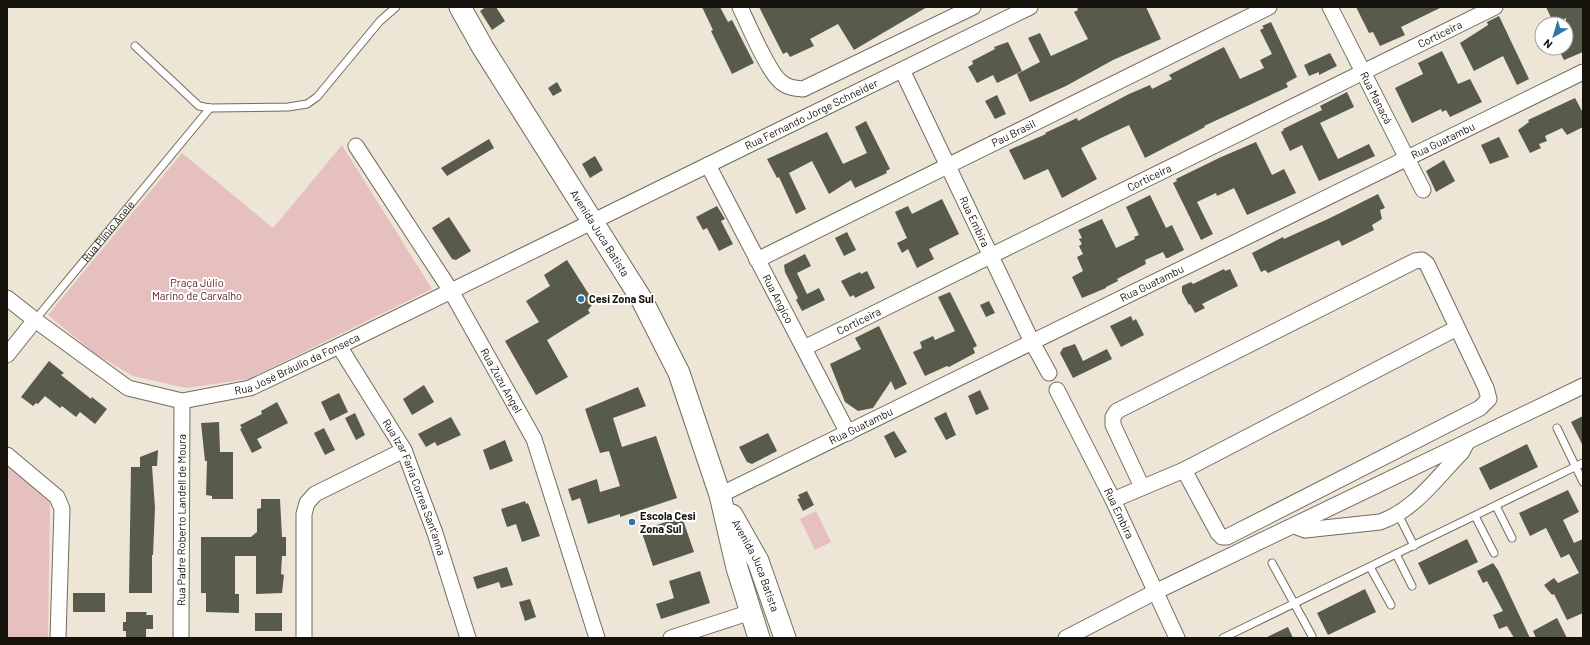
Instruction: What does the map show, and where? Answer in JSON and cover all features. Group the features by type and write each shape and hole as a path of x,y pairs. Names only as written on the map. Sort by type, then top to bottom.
{"main road":[{"name":"Avenida Juca Batista","path":"460,7 483,48 642,300 679,373 720,495 737,568 759,638"},
{"name":"Avenida Juca Batista","path":"720,495 758,561 785,638"},
{"path":"737,568 738,560 743,556 753,556 758,561"}],"street":[{"path":"740,7 772,70 780,81 791,88 803,89 973,7"},
{"name":"Rua Fernando Jorge Schneider","path":"593,221 1030,7"},
{"name":"Pau Brasil","path":"757,260 1269,7"},
{"name":"Rua Manacá","path":"1330,7 1423,190"},
{"name":"Corticeira","path":"804,348 1494,7"},
{"name":"Rua Embira","path":"902,70 1032,342 1049,372"},
{"name":"Rua Guatambu","path":"720,495 1583,72"},
{"name":"Rua Zuzu Angel","path":"356,146 451,291 534,440 597,638"},
{"name":"Rua Angico","path":"708,165 848,433"},
{"name":"Rua José Bráulio da Fonseca","path":"7,298 128,388 182,401 250,388 593,221"},
{"path":"1142,487 1113,425 1113,417 1118,411 1408,264 1422,260 1427,264 1486,388 1489,399 1480,408 1227,538 1222,537 1218,533 1184,470"},
{"name":"Rua Plínio Anele","path":"7,355 35,320"},
{"path":"1113,500 1184,470 1457,328"},
{"name":"Rua Izar Faria Correa Sant'anna","path":"339,346 404,450 435,533 468,638"},
{"path":"1066,638 1155,592 1583,386"},
{"name":"Rua Embira","path":"1057,390 1113,500 1177,638"},
{"name":"Rua Padre Roberto Landell de Moura","path":"181,638 182,401"},
{"path":"1294,526 1305,530 1380,522 1398,514 1413,503 1462,452 1467,442"},
{"path":"304,638 304,514 307,503 315,494 404,450"},
{"path":"7,455 57,497 62,509 58,638"},
{"path":"671,638 751,612"}],"lane":[{"path":"134,46 199,106 210,108 288,107 307,104 317,97 380,21 396,7"},
{"name":"Rua Plínio Anele","path":"35,320 210,108"},
{"path":"1558,428 1583,482"},
{"path":"1223,638 1583,463"},
{"path":"1496,506 1512,538"},
{"path":"1398,514 1414,546"},
{"path":"1475,516 1494,553"},
{"path":"1396,554 1412,586"},
{"path":"1272,563 1312,636"},
{"path":"1370,567 1391,605"}],"green space":[{"name":"Praça Júlio Marino de Carvalho","path":"342,145 432,289 249,379 186,388 133,376 94,353 48,315 182,153 273,228"},
{"path":"7,464 50,500 48,638 7,638"},
{"path":"816,511 831,542 815,550 800,519"}],"building":[{"path":"486,7 496,7 505,21 492,30 480,11"},
{"path":"702,7 720,7 728,22 732,20 754,63 732,74 711,31 713,30"},
{"path":"759,7 927,7 854,50 838,24 810,39 814,46 790,57 787,52 783,54"},
{"path":"1077,7 1146,7 1161,39 1113,60 1066,86 1030,102 1017,74 1040,62 1028,38 1040,33 1051,56 1088,39 1074,12 1078,10"},
{"path":"1356,7 1442,7 1401,27 1405,35 1380,46 1373,32 1369,33"},
{"path":"1546,7 1583,7 1583,52 1574,56 1574,16 1550,16"},
{"path":"1499,16 1529,79 1517,85 1503,56 1474,71 1460,43 1488,25 1487,22"},
{"path":"1271,22 1297,77 1286,83 1288,87 1204,126 1205,127 1145,158 1129,125 1103,137 1081,148 1097,179 1062,198 1048,169 1024,180 1009,150 1046,134 1045,133 1077,118 1078,121 1129,94 1150,85 1152,89 1172,79 1169,75 1224,47 1240,79 1264,68 1260,60 1272,54 1260,30 1264,28 1262,26"},
{"path":"1008,42 1022,71 997,83 993,75 977,83 968,67 973,64 972,61 995,49 994,47"},
{"path":"1442,51 1458,84 1470,79 1482,102 1450,117 1446,110 1442,112 1441,109 1412,123 1395,88 1423,74 1418,63"},
{"path":"1330,53 1337,66 1319,75 1319,72 1309,76 1304,65"},
{"path":"1562,56 1574,56 1564,60"},
{"path":"557,82 562,91 553,96 548,88"},
{"path":"1347,92 1354,107 1320,123 1338,159 1369,144 1375,156 1319,181 1302,145 1290,151 1281,132 1284,130 1283,129 1322,110 1320,106"},
{"path":"997,95 1006,114 995,119 985,101"},
{"path":"1575,98 1583,113 1583,127 1567,135 1562,128 1545,136 1547,141 1539,144 1541,148 1530,153 1518,130 1529,122 1528,120"},
{"path":"866,121 890,169 886,171 887,173 855,188 851,180 829,194 812,161 789,173 806,209 796,214 779,177 777,178 767,159 827,132 843,164 867,153 855,127"},
{"path":"1499,137 1509,157 1490,164 1481,145"},
{"path":"489,139 494,148 447,176 441,168"},
{"path":"1256,142 1272,175 1284,169 1296,193 1247,215 1234,188 1217,196 1216,193 1197,202 1213,234 1201,240 1173,183 1177,181 1176,179"},
{"path":"595,156 603,170 590,178 582,164"},
{"path":"1444,160 1455,181 1436,192 1426,171"},
{"path":"1378,194 1385,208 1380,210 1382,219 1372,225 1374,230 1342,246 1339,240 1268,273 1265,270 1261,272 1252,253 1283,237 1284,239 1330,218"},
{"path":"1150,195 1166,228 1172,225 1184,250 1168,258 1166,258 1163,252 1145,260 1146,264 1117,279 1118,281 1106,288 1082,298 1072,277 1083,271 1077,257 1083,254 1079,246 1082,244 1079,239 1082,238 1078,230 1102,219 1116,248 1135,239 1134,237 1139,235 1126,207"},
{"path":"942,199 959,234 929,249 934,259 917,268 908,249 902,253 897,243 907,238 895,212 908,206 912,214"},
{"path":"717,206 725,219 721,221 733,244 719,251 707,228 703,230 696,217"},
{"path":"449,217 471,251 456,260 452,259 432,228"},
{"path":"847,232 856,250 844,256 835,238"},
{"path":"805,254 811,266 797,273 807,294 819,288 825,300 802,311 796,300 798,298 785,272 784,265"},
{"path":"567,260 590,296 592,305 588,310 590,313 547,340 568,377 536,395 505,341 539,322 526,301 550,286 544,275"},
{"path":"1224,269 1225,271 1230,269 1238,286 1202,304 1205,308 1195,313 1182,292 1182,286 1191,282 1193,284"},
{"path":"867,271 875,288 855,298 854,295 850,297 841,281 860,272 861,274"},
{"path":"950,292 977,346 973,348 975,353 949,367 947,366 925,376 913,352 922,348 920,342 933,336 935,340 955,331 938,297"},
{"path":"989,301 995,313 986,317 980,305"},
{"path":"1131,316 1133,321 1136,319 1144,335 1121,347 1110,326"},
{"path":"879,326 907,384 895,390 891,381 873,408 858,411 845,402 830,364 861,349 855,338"},
{"path":"1075,344 1083,361 1107,349 1112,359 1073,378 1060,353 1063,348"},
{"path":"49,361 64,373 61,375 91,399 92,397 107,409 95,424 80,412 76,417 62,406 60,408 45,396 38,404 36,403 33,406 21,397"},
{"path":"424,385 434,402 412,415 403,399"},
{"path":"638,387 646,406 613,418 622,447 656,436 677,498 620,517 620,514 588,524 580,498 572,501 568,489 597,479 600,492 620,486 609,451 600,453 585,409"},
{"path":"980,390 989,409 976,415 968,396"},
{"path":"339,393 348,412 330,421 321,402"},
{"path":"277,402 288,423 257,439 262,448 252,453 240,429 242,428 240,425 262,414 261,411"},
{"path":"946,412 956,435 946,440 934,418"},
{"path":"355,413 365,435 356,440 345,418"},
{"path":"1583,416 1583,446 1571,422"},
{"path":"451,417 461,435 437,446 435,442 426,447 418,434"},
{"path":"219,422 220,452 233,452 233,499 212,499 212,496 206,495 207,461 205,461 201,423"},
{"path":"324,428 335,450 325,455 314,433"},
{"path":"894,431 907,452 895,458 884,436"},
{"path":"768,433 777,451 752,464 747,462 739,447"},
{"path":"505,440 513,461 490,470 483,450"},
{"path":"1527,444 1538,467 1490,490 1479,468"},
{"path":"158,450 157,466 152,466 155,508 152,555 152,593 129,593 131,467 140,467 140,457"},
{"path":"1568,490 1579,512 1563,520 1574,543 1583,539 1583,613 1567,620 1554,594 1552,595 1544,585 1554,578 1558,583 1579,573 1569,554 1561,558 1546,528 1530,536 1519,513"},
{"path":"807,491 814,505 803,511 797,499 800,498 798,495"},
{"path":"261,499 280,499 282,537 286,537 286,556 282,556 281,574 284,575 282,593 256,594 256,556 235,556 235,594 239,594 239,613 206,612 206,593 201,593 201,537 251,537 257,532 257,509 261,508"},
{"path":"525,501 526,504 528,503 540,536 522,542 516,524 507,527 501,509"},
{"path":"682,517 694,552 653,566 641,530"},
{"path":"1467,539 1478,562 1429,585 1418,563"},
{"path":"1493,563 1498,570 1530,638 1514,638 1507,626 1499,629 1493,615 1503,611 1487,581 1483,583 1477,571"},
{"path":"507,567 513,585 501,588 499,582 477,589 473,577"},
{"path":"700,571 710,603 661,619 656,604 674,598 669,581"},
{"path":"1365,589 1376,612 1328,635 1317,613"},
{"path":"73,593 105,593 105,612 73,612"},
{"path":"530,599 536,617 525,621 519,602"},
{"path":"126,612 147,612 146,615 153,615 153,629 146,629 146,638 126,638 126,631 123,631 123,622 126,622"},
{"path":"255,613 282,613 282,631 255,631"},
{"path":"1557,618 1567,638 1536,638 1533,631"},
{"path":"1288,627 1293,638 1265,638"}],"place":[{"name":"Cesi Zona Sul","path":"581,299"},
{"name":"Escola Cesi Zona Sul","path":"632,522"}]}
